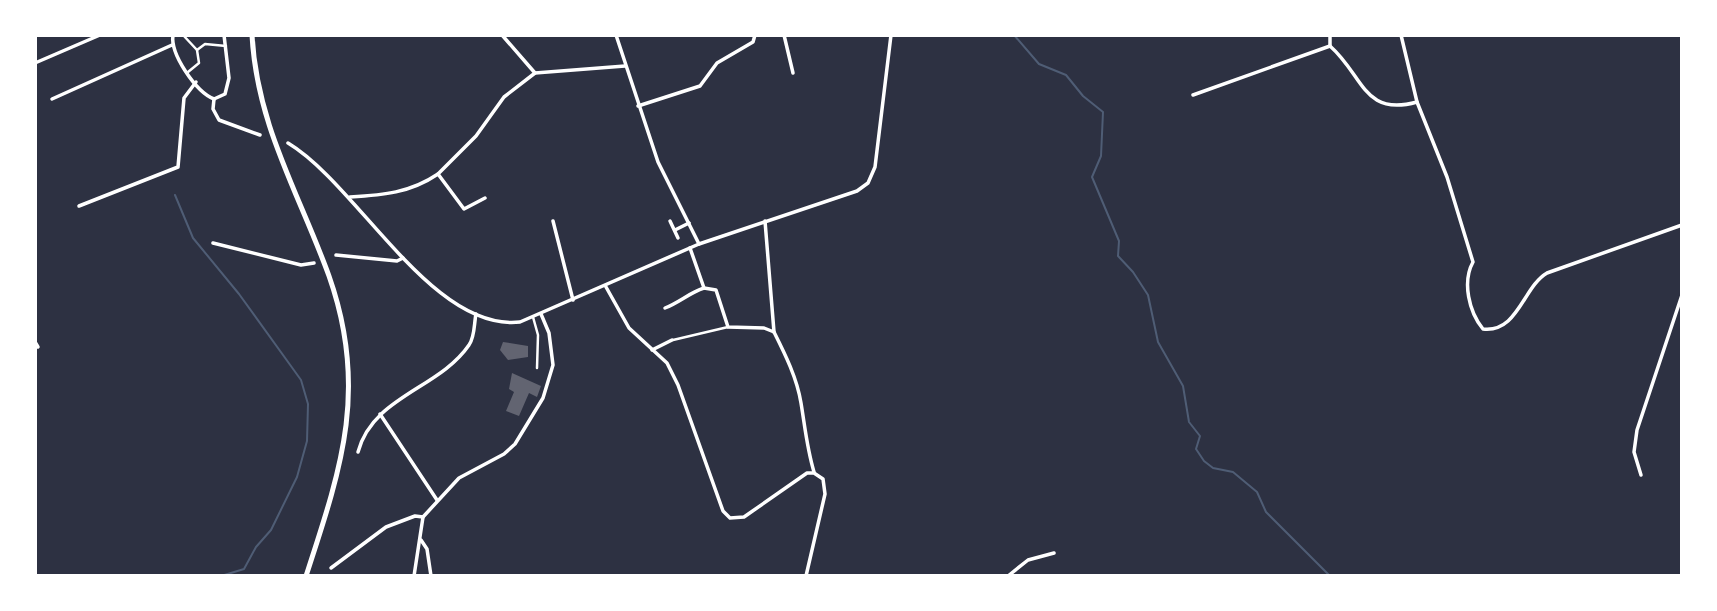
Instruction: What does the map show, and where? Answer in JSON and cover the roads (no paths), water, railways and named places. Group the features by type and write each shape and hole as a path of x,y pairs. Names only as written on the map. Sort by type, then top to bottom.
{"main road":[{"path":"252,35 254,67 262,109 329,276 342,319 348,356 349,394 341,467 306,576"}],"street":[{"path":"35,63 100,35"},
{"path":"173,35 172,45 188,72 214,99"},
{"path":"183,35 197,50 199,63 188,72"},
{"path":"214,99 220,98 228,90 224,35"},
{"path":"502,35 535,73"},
{"path":"616,35 659,162 699,244"},
{"path":"638,106 700,86 718,63 753,41 755,35"},
{"path":"784,35 793,73"},
{"path":"288,142 349,197 429,284 476,314 507,324 533,317 606,287 699,244 857,191 868,183 875,167 891,35"},
{"path":"1330,35 1330,47"},
{"path":"1401,35 1417,102 1447,177 1473,262 1466,275 1474,318 1483,329 1493,330 1503,325 1517,312 1535,280 1547,273 1682,225"},
{"path":"197,50 205,44 226,46"},
{"path":"52,99 172,45"},
{"path":"1193,95 1330,47"},
{"path":"1330,47 1347,61 1376,102 1417,102"},
{"path":"349,197 400,192 419,187 438,174 475,136 504,97 535,73 625,66"},
{"path":"79,206 178,167 184,98 196,82"},
{"path":"214,99 213,109 219,120 260,135"},
{"path":"438,174 464,209 485,198"},
{"path":"553,220 573,300"},
{"path":"670,221 678,238"},
{"path":"765,221 774,332 792,371 801,402 805,443 814,473"},
{"path":"674,230 689,223"},
{"path":"212,243 301,265 314,263"},
{"path":"690,248 704,288"},
{"path":"335,255 397,261 403,258"},
{"path":"606,287 629,328 667,363 678,385 723,512 730,518 744,517 807,473 814,473 823,479 825,494 806,576"},
{"path":"665,308 678,303 687,293 704,288 716,290 728,327"},
{"path":"1641,475 1634,452 1637,430 1682,295"},
{"path":"358,453 369,427 380,414 441,373 468,347 476,314"},
{"path":"414,576 423,517 458,478 504,454 527,428 544,396 552,365 549,333 541,314"},
{"path":"533,317 538,335 537,368"},
{"path":"652,350 673,340 728,327 764,328 774,332"},
{"path":"35,342 38,347"},
{"path":"380,414 437,500"},
{"path":"331,568 386,527 415,516 423,517"},
{"path":"421,540 427,549 431,576"},
{"path":"1008,576 1028,560 1054,553"}],"waterway":[{"path":"1014,35 1039,64 1066,75 1083,96 1103,112 1101,156 1092,177 1119,241 1118,256 1133,272 1148,295 1158,342 1183,386 1189,422 1200,436 1196,449 1213,468 1233,472 1257,492 1266,512 1330,576"},
{"path":"175,195 193,238 239,294 301,380 308,404 307,441 297,477 271,530 256,547 244,569 221,576"}]}
